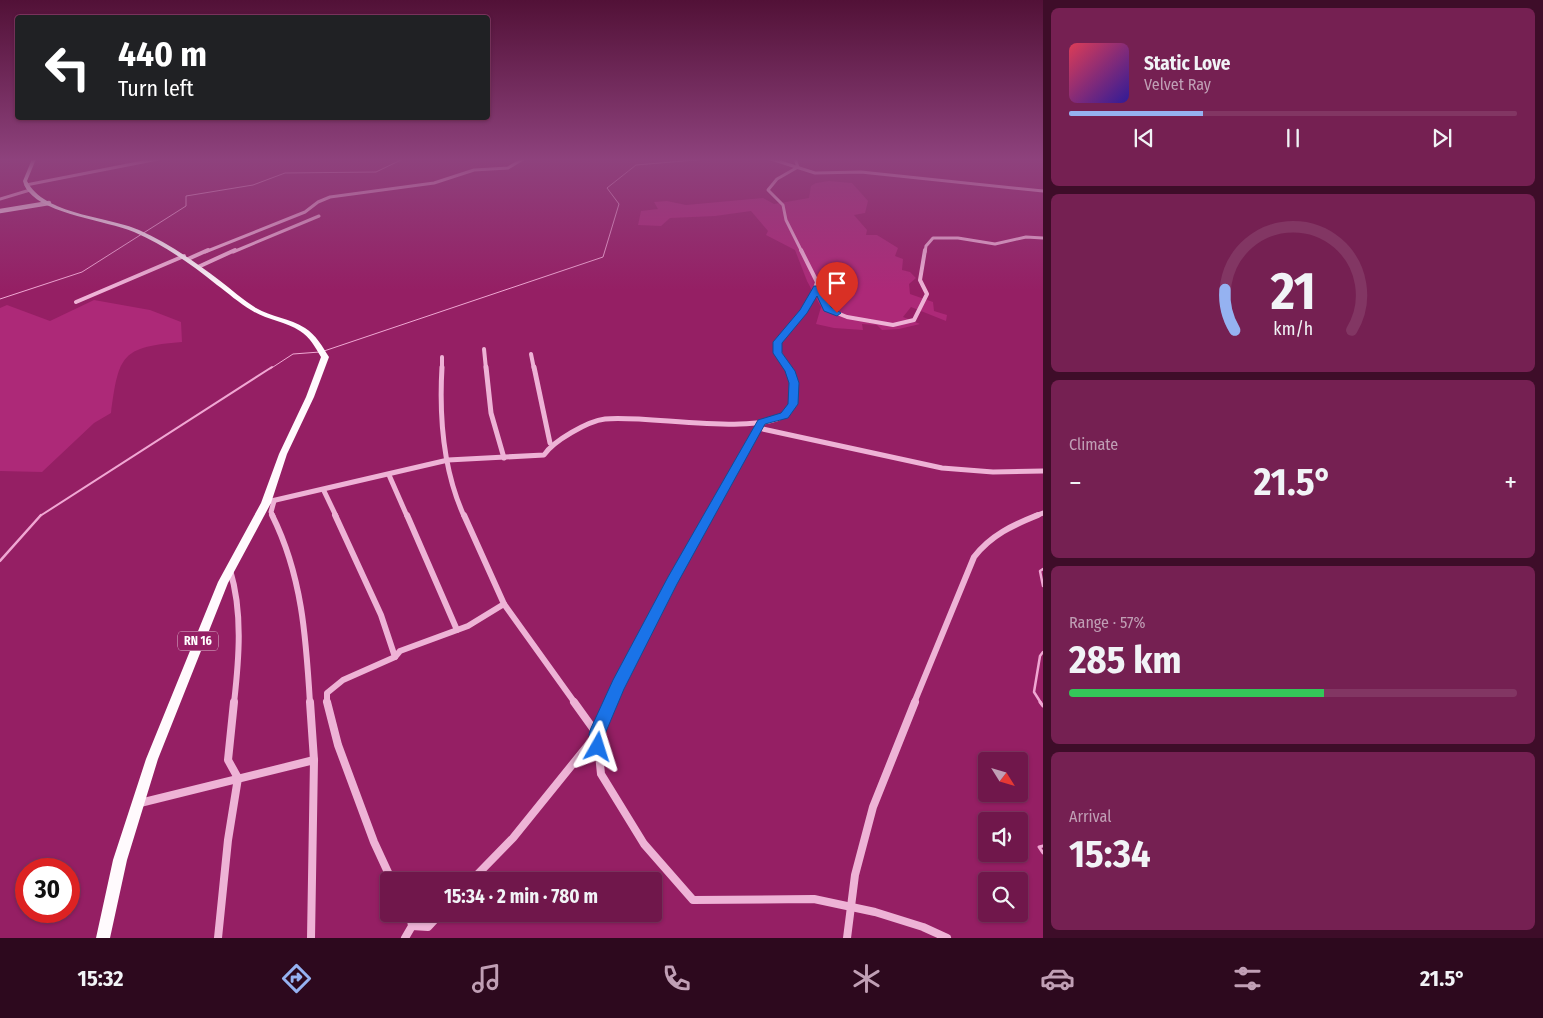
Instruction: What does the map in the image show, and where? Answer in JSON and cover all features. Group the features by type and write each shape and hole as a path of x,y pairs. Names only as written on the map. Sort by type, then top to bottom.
{"main road":[{"name":"RN 16","path":"49,203 145,234 187,257 265,316 302,327 323,352 310,397 283,454 270,502 230,568 185,674 137,804 120,860 104,938"},
{"path":"2,209 49,203"}],"street":[{"path":"76,302 260,228 305,212 317,203"},
{"path":"781,203 786,220 814,273 817,288 827,309 847,317 893,325 914,320 927,294 920,280 926,246 933,238 958,238 995,244 1019,238 1043,238"},
{"path":"198,266 279,231 320,216"},
{"path":"550,443 603,419 761,422 785,416 793,404 794,383 790,371 777,353 778,342 804,311 817,288"},
{"path":"484,349 491,413 504,458"},
{"path":"311,938 314,760 305,623 296,576 284,538 271,512 270,502 311,492 324,491 350,482 389,475 448,460 544,455 550,443 531,354"},
{"path":"442,358 440,405 449,476 461,509 504,604 597,734 600,774 638,831 644,844 693,900 814,899 883,914 924,927 946,938"},
{"path":"480,872 513,838 597,734 606,710 654,616 761,422"},
{"path":"758,428 942,468 993,472 1043,471"},
{"path":"389,475 457,630"},
{"path":"324,491 381,615 395,657"},
{"path":"847,938 850,907 860,849 873,807 974,554 991,537 1043,513"},
{"path":"218,938 228,840 238,778 228,760 238,670 236,590 230,568"},
{"path":"388,872 371,834 332,728 326,701 327,693 331,688 395,657 400,652 457,630 494,612 504,604"},
{"path":"137,804 314,760"},
{"path":"405,938 412,926 411,922"},
{"path":"412,926 428,927 433,922"}],"shaded area":[{"path":"654,203 686,205 710,203 868,203 865,213 854,215 867,230 866,235 877,235 898,248 895,256 903,259 902,270 910,272 916,278 909,284 910,294 933,302 934,311 947,315 946,321 911,307 903,317 920,324 899,329 882,330 877,325 862,324 863,330 834,328 816,324 821,307 807,281 795,250 766,235 768,231 751,211 715,216 670,218 661,226 638,225 641,211 658,209"},
{"path":"94,300 150,310 181,322 182,342 146,347 135,351 127,358 121,366 117,378 111,413 94,423 42,472 0,471 0,308 7,305 50,321"}],"waterway":[{"path":"0,299 82,272 186,206 186,203"},
{"path":"324,351 603,257 618,203"},
{"path":"270,369 293,354 320,352"},
{"path":"40,516 272,367"},
{"path":"0,561 40,516"},
{"path":"1043,569 1040,571 1043,586"},
{"path":"1041,703 1034,692 1040,656 1043,652"},
{"path":"1040,702 1043,706"},
{"path":"1043,846 1039,847 1043,853"}],"route":[{"path":"598,747 597,734 600,724 618,685 673,580 722,496 761,422 785,416 793,404 794,383 790,371 777,353 778,342 804,311 817,288 827,309 837,313"}]}
